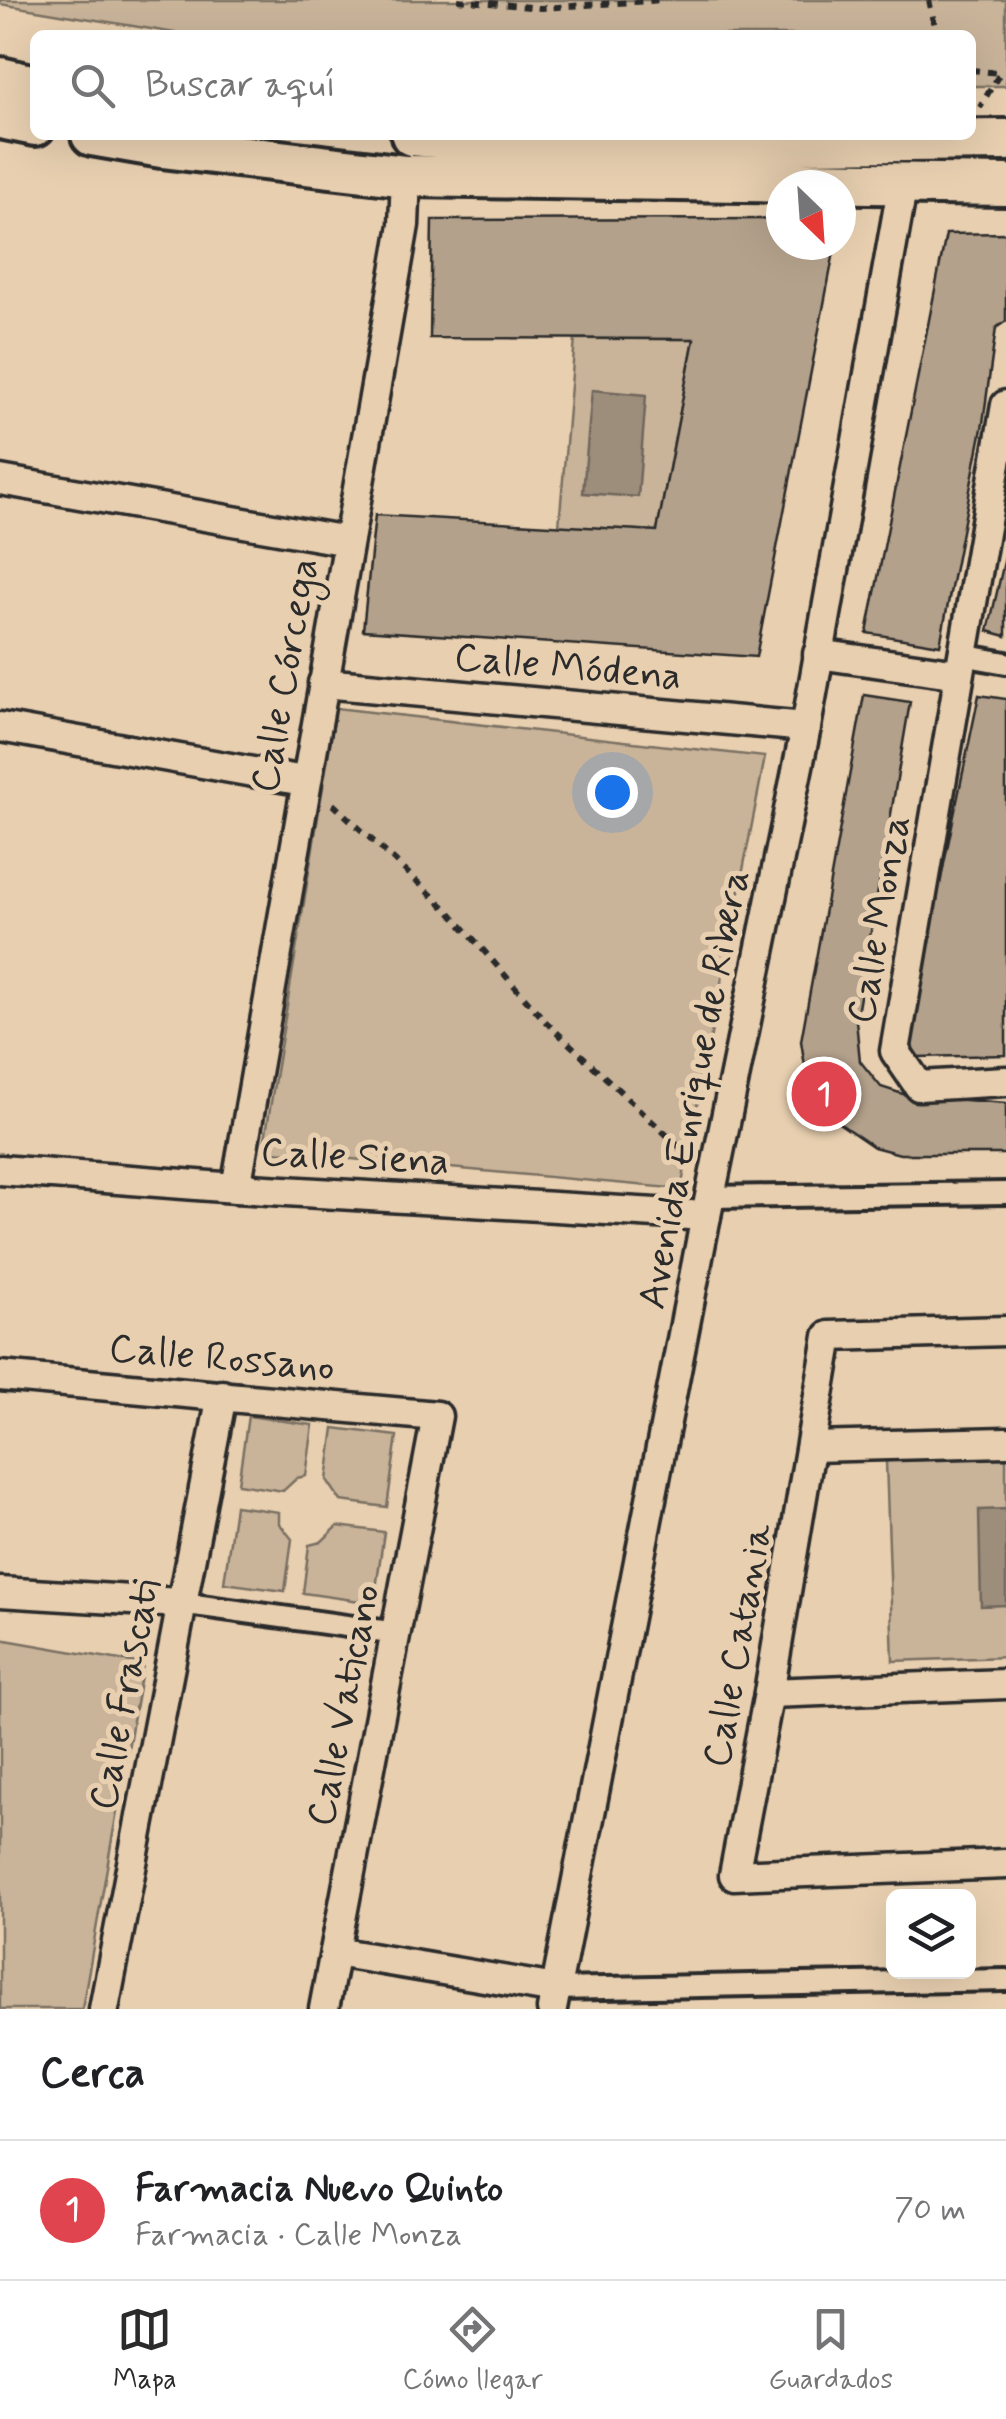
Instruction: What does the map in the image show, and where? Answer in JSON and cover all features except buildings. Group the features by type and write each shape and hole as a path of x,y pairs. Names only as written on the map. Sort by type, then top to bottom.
{"main road":[{"path":"0,78 30,85"},
{"path":"0,118 30,124"},
{"path":"121,140 406,176 1006,185"},
{"path":"475,140 1006,140"}],"street":[{"name":"Calle Córcega","path":"236,1188 313,788 322,683 404,225 406,176"},
{"name":"Avenida Enrique de Ribera","path":"554,1999 806,726 903,183"},
{"name":"Calle Monza","path":"1006,405 895,1052 919,1086 1006,1081"},
{"path":"0,480 347,542"},
{"path":"818,654 961,664 1006,663"},
{"name":"Calle Módena","path":"322,683 806,726"},
{"path":"0,727 313,788"},
{"name":"Calle Siena","path":"0,1170 236,1188 708,1207 1006,1192"},
{"name":"Calle Catania","path":"1006,1331 829,1336 820,1456 734,1875 1006,1864"},
{"name":"Calle Rossano","path":"0,1376 437,1416"},
{"name":"Calle Frascati","path":"104,2009 222,1395"},
{"name":"Calle Vaticano","path":"324,2009 437,1416"},
{"path":"820,1456 1006,1442"},
{"path":"0,1592 180,1603 398,1632"},
{"path":"769,1693 1006,1684"},
{"path":"335,1952 554,1999 1006,1980"}],"path":[{"path":"458,0 541,8 663,0"},
{"path":"576,0 584,5"},
{"path":"929,0 936,30"},
{"path":"976,71 1000,73 976,114"},
{"path":"313,788 448,911 546,1022 687,1154"}],"shaded area":[{"path":"0,0 1006,0 1006,86 976,86 976,30 157,30 0,4"},
{"path":"575,339 694,339 657,531 559,526"},
{"path":"592,390 646,395 638,497 583,493"},
{"path":"336,708 765,757 681,1189 263,1151"},
{"path":"248,1416 313,1425 306,1476 297,1478 283,1491 238,1484"},
{"path":"334,1428 397,1436 387,1507 341,1501 327,1480"},
{"path":"1006,1457 1006,1657 893,1661 886,1461"},
{"path":"235,1506 279,1512 279,1523 292,1539 285,1591 224,1583"},
{"path":"1006,1509 1006,1605 981,1606 979,1510"},
{"path":"338,1526 384,1532 374,1603 303,1593 309,1545 321,1542"},
{"path":"0,1639 143,1664 82,2009 0,2009"}],"place":[{"name":"Farmacia Nuevo Quinto","path":"824,1094"}]}
